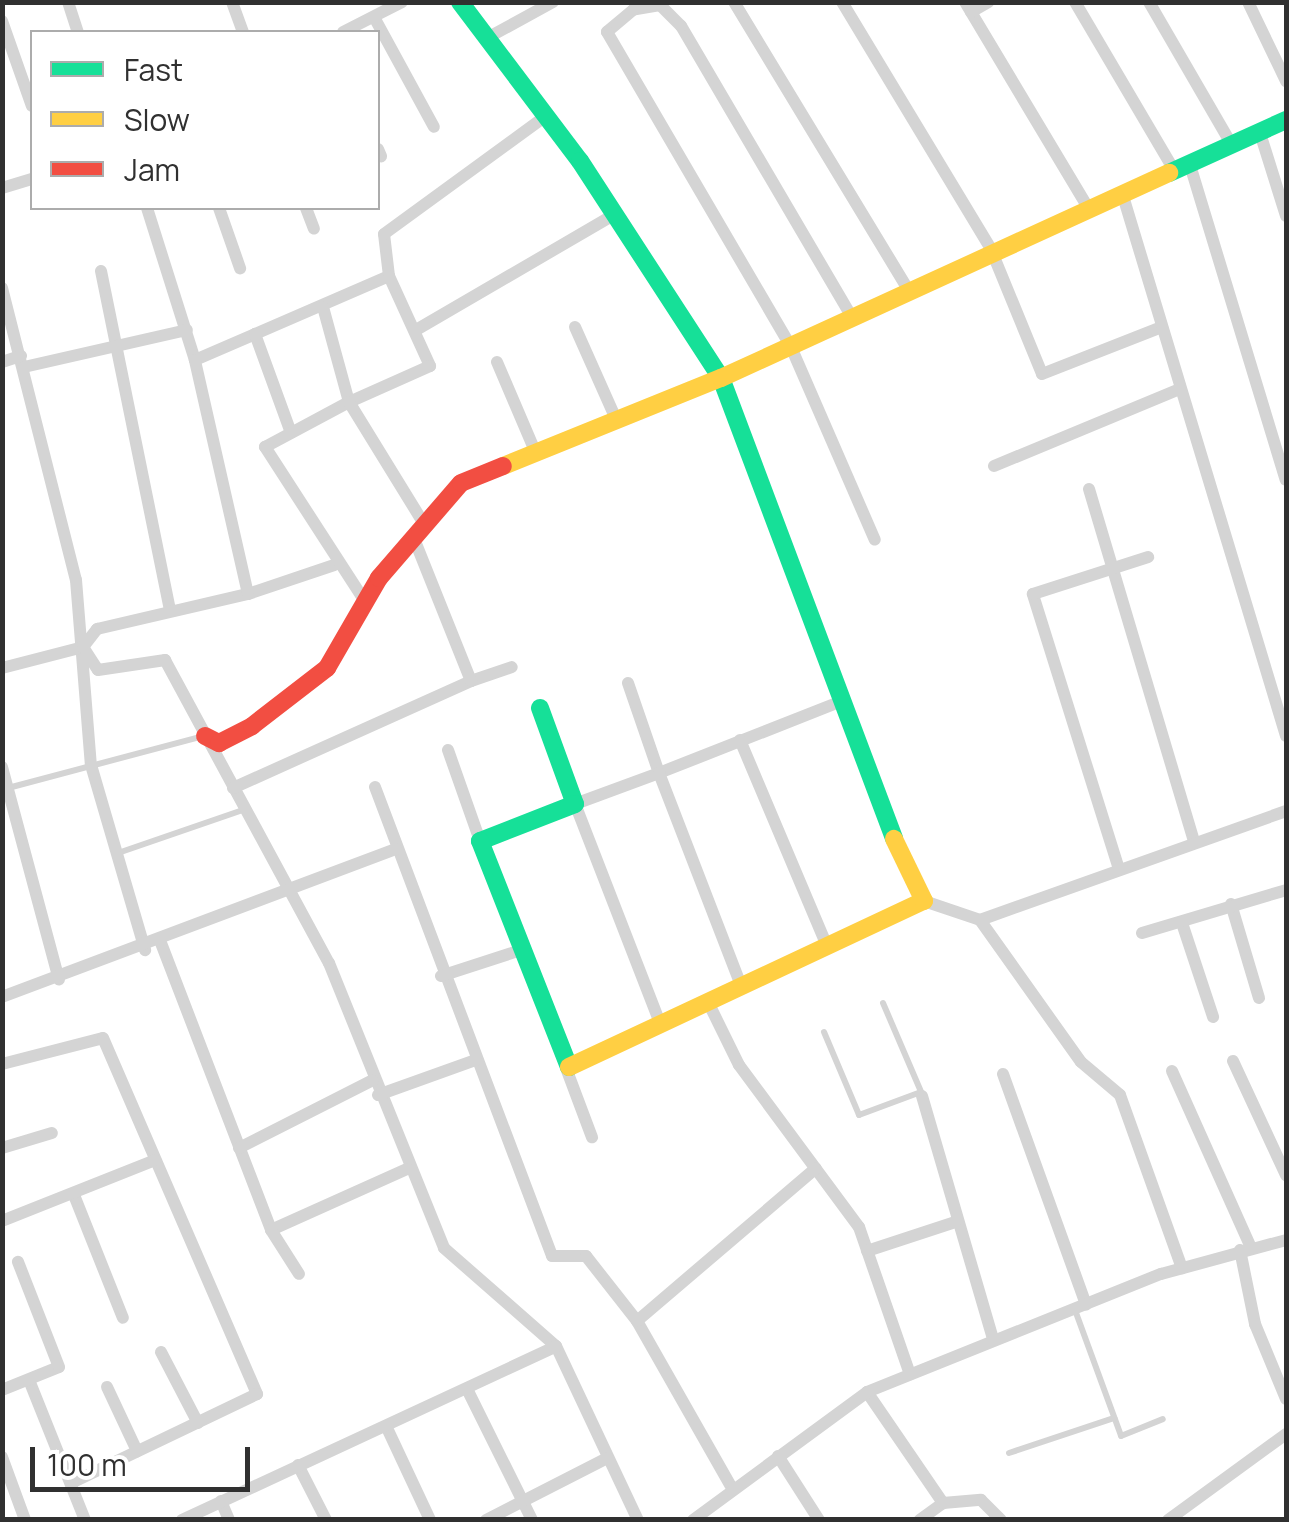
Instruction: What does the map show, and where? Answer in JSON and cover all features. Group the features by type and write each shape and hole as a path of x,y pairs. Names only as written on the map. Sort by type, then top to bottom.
{"street":[{"path":"68,2 77,30"},
{"path":"232,2 242,30"},
{"path":"347,30 402,2"},
{"path":"460,2 615,214 721,378 838,704 924,901"},
{"path":"487,38 554,2"},
{"path":"734,2 910,293"},
{"path":"842,2 991,256 1042,374 1162,327"},
{"path":"988,2 968,7 1090,211"},
{"path":"1075,2 1182,169 1286,480"},
{"path":"1149,2 1232,145"},
{"path":"1248,2 1286,81"},
{"path":"852,318 681,26 660,5 633,10 607,32 791,346 875,540"},
{"path":"374,17 434,127"},
{"path":"2,21 30,100"},
{"path":"366,603 334,565 265,447 349,402 430,366 389,276 384,234 546,116"},
{"path":"205,736 219,743 327,668 366,603 418,530 460,483 721,378 1286,120"},
{"path":"1260,132 1286,216"},
{"path":"2,188 30,180"},
{"path":"1123,196 1286,736"},
{"path":"148,210 188,330 248,594"},
{"path":"221,210 240,268"},
{"path":"307,210 314,229"},
{"path":"416,330 615,214"},
{"path":"101,271 170,611"},
{"path":"195,360 389,276"},
{"path":"2,288 76,580 91,765 145,950"},
{"path":"323,307 349,402 418,530 471,682"},
{"path":"575,327 616,419"},
{"path":"2,362 188,330"},
{"path":"256,334 291,434"},
{"path":"497,362 535,451"},
{"path":"994,466 1180,389"},
{"path":"1089,489 1194,841"},
{"path":"1118,866 1033,594 1148,557"},
{"path":"2,668 83,647 97,629 248,594 334,565"},
{"path":"83,647 98,670 164,660 291,889 444,1248 556,1346 638,1520"},
{"path":"233,788 512,666"},
{"path":"628,683 741,986"},
{"path":"480,841 838,704"},
{"path":"540,708 660,1024"},
{"path":"740,740 827,946"},
{"path":"448,750 592,1137"},
{"path":"2,767 59,980"},
{"path":"375,786 442,976 552,1256 586,1256 637,1321 730,1484"},
{"path":"980,920 1118,866 1286,811"},
{"path":"2,998 145,950 396,849"},
{"path":"1142,933 1286,890"},
{"path":"566,1068 924,901 980,920 1081,1062 1120,1095 1182,1268"},
{"path":"1231,904 1260,998"},
{"path":"1182,923 1213,1016"},
{"path":"161,943 271,1230 299,1274"},
{"path":"442,976 521,950"},
{"path":"708,1002 738,1065 816,1168 867,1252 910,1374"},
{"path":"2,1064 98,1035 256,1394 73,1482"},
{"path":"378,1095 476,1060"},
{"path":"1233,1061 1286,1175"},
{"path":"1172,1071 1245,1249 1256,1324 1286,1399"},
{"path":"1003,1074 1081,1307"},
{"path":"240,1148 373,1080"},
{"path":"922,1094 955,1222 993,1340"},
{"path":"2,1148 52,1133"},
{"path":"2,1221 155,1160"},
{"path":"637,1321 816,1168"},
{"path":"271,1230 408,1169"},
{"path":"74,1195 123,1318"},
{"path":"867,1252 955,1222"},
{"path":"693,1520 730,1484 778,1456 866,1392 1182,1268 1286,1240"},
{"path":"2,1390 58,1368 18,1262"},
{"path":"182,1520 298,1464 387,1428 556,1346"},
{"path":"161,1352 198,1423"},
{"path":"29,1380 86,1520"},
{"path":"107,1387 137,1451"},
{"path":"467,1389 532,1520"},
{"path":"866,1392 943,1503"},
{"path":"387,1428 430,1520"},
{"path":"1168,1520 1286,1434"},
{"path":"778,1456 801,1515 819,1520"},
{"path":"2,1457 25,1520"},
{"path":"486,1520 607,1458"},
{"path":"298,1464 326,1520"},
{"path":"920,1520 943,1503 981,1500 1001,1520"},
{"path":"221,1501 230,1520"}],"lane":[{"path":"5,789 205,736"},
{"path":"117,854 245,810"},
{"path":"824,1032 859,1114 922,1094 884,1003"},
{"path":"1081,1307 1121,1436 1164,1419"},
{"path":"1009,1453 1114,1418"}],"traffic: fast":[{"path":"460,2 580,161 721,378 894,839"},
{"path":"1169,173 1286,120"},
{"path":"540,708 575,804 480,841 569,1067"}],"traffic: slow":[{"path":"503,466 721,378 1169,173"},
{"path":"569,1067 924,901 894,839"}],"traffic: jam":[{"path":"205,736 219,743 252,726 327,668 379,578 461,483 503,466"}]}
